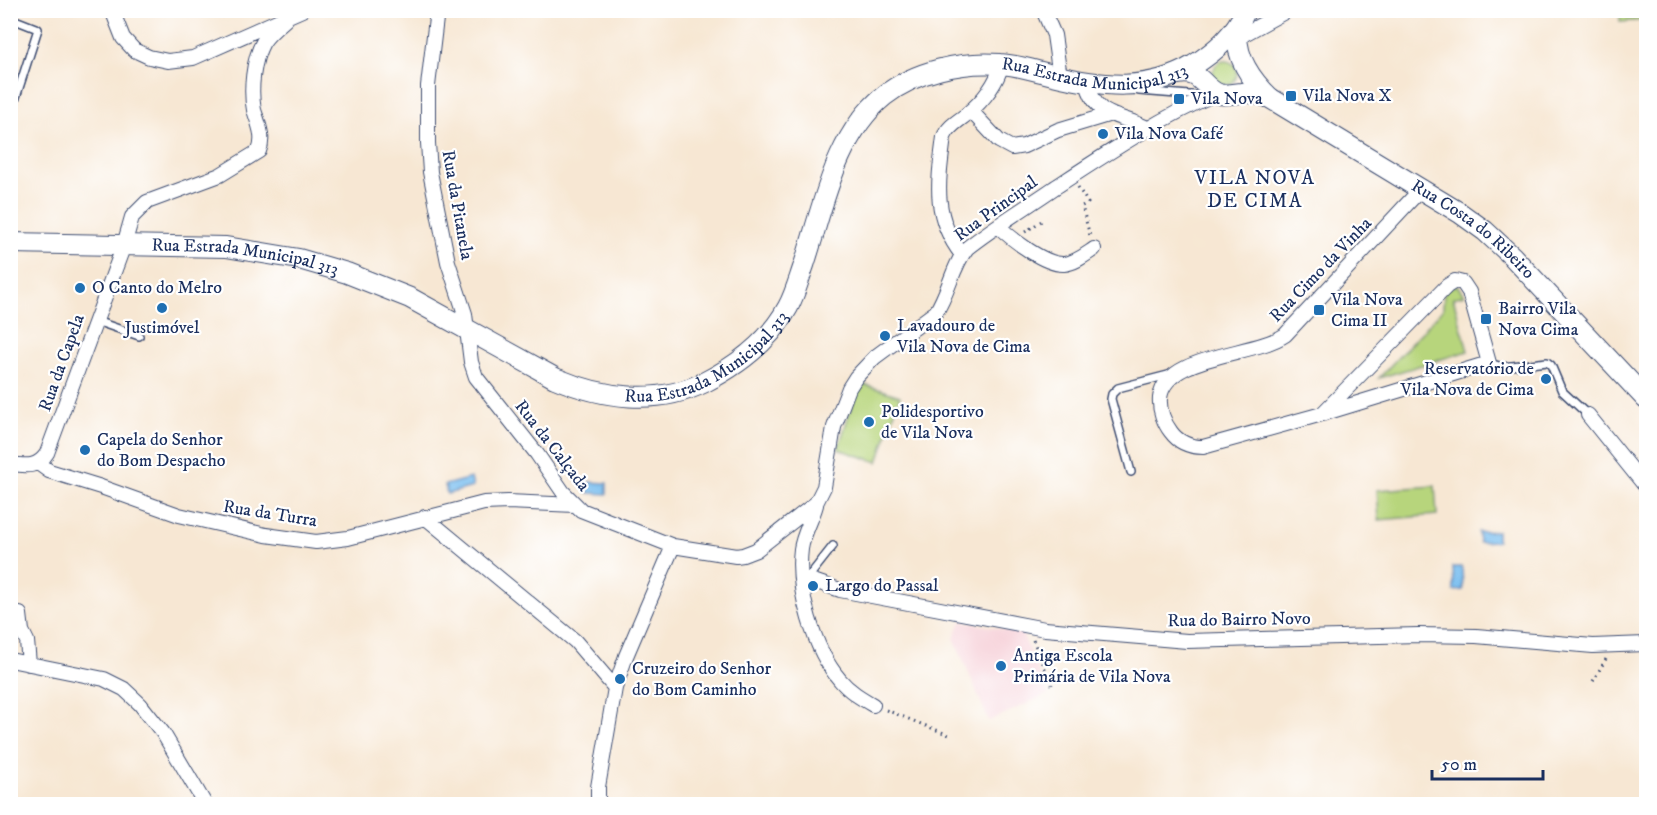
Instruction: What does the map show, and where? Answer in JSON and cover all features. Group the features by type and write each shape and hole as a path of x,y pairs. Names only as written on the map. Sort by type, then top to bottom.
{"main road":[{"name":"Rua Estrada Municipal 313","path":"10,243 226,247 299,259 347,273 410,298 555,378 590,391 643,397 675,392 697,386 720,374 749,354 777,325 797,287 846,141 858,121 885,95 916,78 949,67 1002,64 1087,82 1116,85 1149,84 1178,74 1209,55 1240,25"},
{"path":"1218,90 1242,86 1245,66 1240,25"},
{"path":"1218,90 1201,73 1209,55 1228,50 1245,66 1270,98"},
{"path":"1178,74 1190,74 1218,90 1270,98"},
{"name":"Rua Costa do Ribeiro","path":"1270,98 1460,213 1500,245 1647,399"}],"street":[{"path":"112,10 123,38 134,51 168,61 193,58 303,10"},
{"name":"Rua da Pitanela","path":"437,10 428,86 428,157 432,188 448,262 461,300 468,331"},
{"path":"1043,10 1054,35 1059,55 1060,77"},
{"path":"1240,25 1288,10"},
{"name":"Rua da Capela","path":"38,464 46,456 52,442 124,245 132,217 147,202 220,175 259,151 262,143 261,133 253,101 255,66 264,41 286,19"},
{"path":"962,255 952,242 942,221 939,198 945,134 971,111 993,86 1002,64"},
{"path":"1087,82 1096,105 1111,114 1149,129"},
{"name":"Rua Principal","path":"873,705 841,682 825,658 809,616 801,548 816,503 824,488 834,427 849,388 875,357 936,312 967,248 1071,177 1218,90"},
{"path":"971,111 999,141 1012,148 1024,146 1058,130 1111,114"},
{"name":"Rua Cimo da Vinha","path":"1175,373 1187,366 1270,343 1285,335 1422,188"},
{"path":"998,226 1013,240 1042,257 1063,264 1080,258 1094,249"},
{"path":"1175,373 1163,386 1160,397 1161,408 1165,423 1172,434 1190,446 1209,445 1322,414 1489,363 1468,290 1461,282 1453,282 1322,414"},
{"name":"Rua da Calçada","path":"468,331 471,362 476,377 533,448 557,484 575,505 589,513 673,546 742,555 763,545 816,503"},
{"path":"1588,415 1647,487"},
{"path":"10,464 28,466 38,464"},
{"name":"Rua da Turra","path":"38,464 49,471 101,487 179,516 266,535 316,542 348,538 473,505 496,502 575,505"},
{"path":"425,517 574,641 615,688"},
{"path":"598,804 598,787 615,688 673,546"},
{"name":"Rua do Bairro Novo","path":"804,578 840,590 1027,626 1187,642 1418,635 1476,636 1593,646 1647,644"},
{"path":"20,614 22,631 27,641 29,664"},
{"path":"10,660 104,679 124,689 140,704 163,733 205,804"}],"lane":[{"path":"10,18 38,29 10,116"},
{"path":"1116,85 1144,92 1192,96 1218,90"},
{"path":"96,321 139,336"},
{"path":"1489,363 1503,367 1547,362 1551,365 1562,391 1588,415"},
{"path":"1131,472 1111,399 1112,394 1118,388 1175,373"},
{"path":"804,578 833,546"}],"path":[{"path":"1071,177 1088,202 1082,206 1094,249"},
{"path":"1013,240 1043,220"},
{"path":"1027,626 1052,685"},
{"path":"1593,681 1615,646"},
{"path":"873,705 949,735"}],"shaded area":[{"name":"Antiga Escola Primária de Vila Nova","path":"961,621 1022,633 1048,694 989,721 954,638"}],"green space":[{"path":"1620,11 1646,11 1646,20 1620,22"},
{"path":"1225,61 1234,64 1237,73 1234,82 1225,85 1216,82 1213,73 1216,64"},
{"path":"1457,285 1464,295 1453,298 1468,351 1379,378 1443,309 1444,290"},
{"name":"Polidesportivo de Vila Nova","path":"859,383 900,396 878,462 838,449"},
{"path":"1435,486 1437,515 1379,520 1377,490"}],"water":[{"path":"471,478 473,487 447,494 445,485"},
{"path":"588,482 607,483 607,494 588,493"},
{"path":"1497,531 1497,541 1479,542 1478,532"},
{"path":"1453,567 1462,567 1463,590 1454,591"}],"place":[{"name":"Vila Nova X","path":"1291,96"},
{"name":"Vila Nova","path":"1179,99"},
{"name":"Vila Nova Café","path":"1103,134"},
{"name":"O Canto do Melro","path":"80,288"},
{"name":"Justimóvel","path":"162,308"},
{"name":"Vila Nova Cima II","path":"1319,310"},
{"name":"Bairro Vila Nova Cima","path":"1486,319"},
{"name":"Lavadouro de Vila Nova de Cima","path":"885,336"},
{"name":"Reservatório de Vila Nova de Cima","path":"1546,379"},
{"name":"Polidesportivo de Vila Nova","path":"869,422"},
{"name":"Capela do Senhor do Bom Despacho","path":"85,450"},
{"name":"Largo do Passal","path":"813,586"},
{"name":"Antiga Escola Primária de Vila Nova","path":"1001,666"},
{"name":"Cruzeiro do Senhor do Bom Caminho","path":"620,679"}],"district":[{"name":"VILA NOVA DE CIMA","path":"1255,190"}]}
